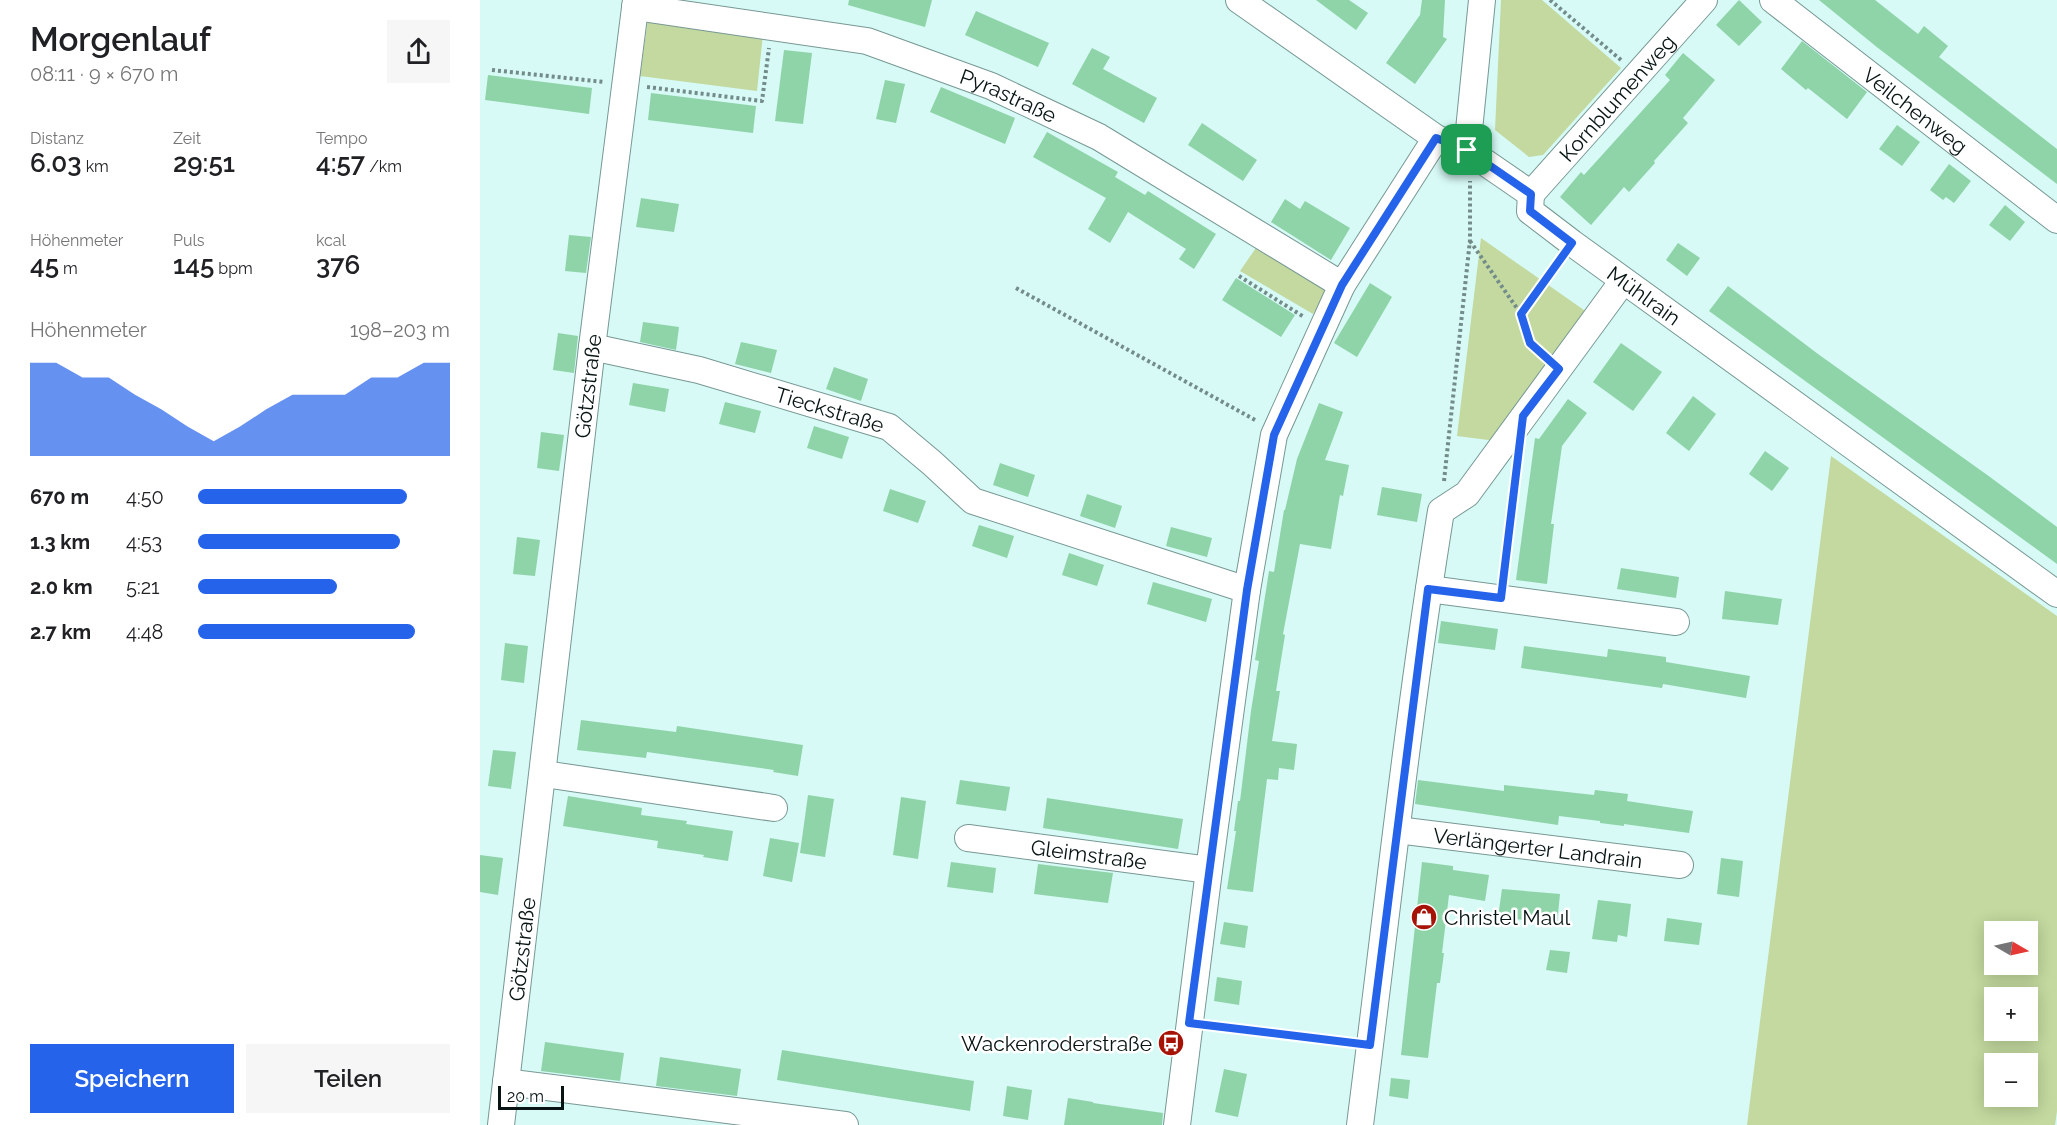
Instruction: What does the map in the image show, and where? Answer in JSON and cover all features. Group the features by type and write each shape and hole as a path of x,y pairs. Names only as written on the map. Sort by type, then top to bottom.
{"street":[{"path":"1239,0 1436,138 1467,150 1531,194"},
{"path":"1467,150 1482,0"},
{"name":"Kornblumenweg","path":"1531,194 1704,0"},
{"name":"Veilchenweg","path":"1773,0 2057,220"},
{"name":"Pyrastraße","path":"635,4 867,41 991,86 1099,137 1342,285"},
{"name":"Götzstraße","path":"501,1125 544,774 592,347 635,4"},
{"path":"1177,1125 1247,590 1276,431 1342,285 1436,138"},
{"name":"Mühlrain","path":"1531,194 1530,211 1572,243 2057,594"},
{"path":"1360,1125 1428,589 1441,511 1467,494 1623,281"},
{"name":"Tieckstraße","path":"592,347 699,370 889,428 973,501 1247,590"},
{"path":"1428,589 1676,621"},
{"path":"544,774 774,808"},
{"name":"Verlängerter Landrain","path":"1397,830 1680,865"},
{"name":"Gleimstraße","path":"968,838 1209,870"},
{"path":"506,1082 845,1125"}],"path":[{"path":"1550,0 1638,74"},
{"path":"492,70 762,101 772,26"},
{"path":"1441,511 1470,240 1472,192 1467,150"},
{"path":"1470,240 1521,314 1530,343 1559,369"},
{"path":"1521,314 1572,243"},
{"path":"1239,276 1323,328"},
{"path":"1016,288 1276,431"},
{"path":"1501,598 1518,462"},
{"path":"1189,1023 1370,1045"}],"green space":[{"path":"1501,0 1542,0 1621,68 1543,155 1529,157 1495,130"},
{"path":"648,18 763,34 757,91 640,76"},
{"path":"1481,238 1591,315 1496,441 1457,436"},
{"path":"1260,242 1330,287 1313,314 1240,271"},
{"path":"1831,456 2057,616 2057,1111 2055,1125 1747,1125"}],"building":[{"path":"849,0 932,0 925,27 848,5"},
{"path":"1316,0 1349,0 1368,13 1356,30"},
{"path":"1422,0 1445,0 1443,37 1447,39 1415,84 1386,63 1420,15"},
{"path":"1739,0 1762,22 1739,46 1716,25"},
{"path":"1819,0 1875,0 1918,34 1924,26 1948,46 1939,57 2057,149 2057,184 1878,48"},
{"path":"976,11 1049,43 1038,67 965,35"},
{"path":"1802,41 1867,92 1847,119 1781,69"},
{"path":"1092,48 1110,57 1103,69 1157,98 1144,123 1072,84"},
{"path":"784,50 812,53 803,124 775,121"},
{"path":"1683,53 1715,80 1683,118 1688,123 1654,161 1655,163 1629,192 1624,187 1591,225 1560,197 1581,172 1584,175 1670,80 1665,75"},
{"path":"488,75 592,88 589,114 485,100"},
{"path":"885,80 905,84 896,123 876,119"},
{"path":"941,87 1015,118 1005,144 930,112"},
{"path":"651,93 756,106 753,133 648,120"},
{"path":"1202,123 1257,160 1243,181 1188,145"},
{"path":"1897,125 1920,142 1902,166 1879,149"},
{"path":"1047,132 1118,172 1115,177 1145,195 1148,191 1216,234 1194,269 1179,259 1186,249 1128,212 1110,243 1088,229 1106,198 1033,157"},
{"path":"1949,164 1971,181 1954,203 1946,197 1943,200 1930,190"},
{"path":"641,198 679,204 674,232 636,227"},
{"path":"1285,199 1300,209 1305,201 1350,228 1331,260 1271,222"},
{"path":"2005,205 2025,222 2010,241 1989,225"},
{"path":"569,235 591,237 586,273 565,271"},
{"path":"1678,243 1700,258 1687,276 1666,260"},
{"path":"1236,278 1295,315 1281,337 1222,300"},
{"path":"1370,283 1392,297 1357,357 1334,343"},
{"path":"1728,286 2057,527 2057,564 1709,311"},
{"path":"643,322 679,327 676,350 640,342"},
{"path":"558,333 578,336 574,373 553,370"},
{"path":"741,342 777,350 771,373 735,364"},
{"path":"1621,343 1662,372 1633,411 1593,382"},
{"path":"834,367 868,379 861,401 826,389"},
{"path":"633,383 669,389 665,412 629,405"},
{"path":"1693,396 1716,414 1689,451 1666,433"},
{"path":"1568,399 1587,413 1562,446 1551,524 1554,524 1547,584 1516,580 1535,438 1539,439"},
{"path":"725,402 761,411 755,433 719,424"},
{"path":"1319,403 1343,412 1325,460 1349,465 1343,496 1340,495 1331,549 1300,544 1283,634 1285,635 1276,691 1280,691 1272,741 1297,744 1294,770 1279,768 1278,780 1267,779 1253,892 1227,889 1259,661 1255,660 1269,571 1274,572 1284,510 1297,459"},
{"path":"814,426 849,437 842,459 807,448"},
{"path":"541,432 564,435 559,471 537,468"},
{"path":"1765,451 1789,468 1772,491 1749,474"},
{"path":"1000,463 1035,475 1028,497 993,485"},
{"path":"1382,487 1422,494 1417,522 1377,515"},
{"path":"890,489 926,501 918,523 883,511"},
{"path":"1087,494 1122,506 1115,528 1080,516"},
{"path":"979,525 1014,536 1007,558 972,546"},
{"path":"1171,527 1212,538 1207,557 1166,546"},
{"path":"517,537 540,540 535,576 513,574"},
{"path":"1069,553 1104,565 1097,586 1062,575"},
{"path":"1621,568 1679,577 1676,598 1617,589"},
{"path":"1153,582 1212,599 1206,622 1147,604"},
{"path":"1725,591 1782,599 1778,625 1722,619"},
{"path":"1441,621 1498,629 1495,650 1438,643"},
{"path":"505,643 528,646 524,683 501,680"},
{"path":"1524,646 1607,657 1608,649 1666,657 1666,662 1750,676 1746,698 1663,684 1662,688 1521,668"},
{"path":"581,720 676,732 677,726 803,745 798,776 773,772 774,770 647,752 646,758 577,750"},
{"path":"493,750 516,752 511,789 488,786"},
{"path":"960,780 1010,787 1006,811 956,804"},
{"path":"1418,780 1504,791 1504,785 1594,795 1595,790 1628,794 1627,801 1693,811 1689,833 1559,816 1558,825 1415,804"},
{"path":"808,795 834,799 825,857 800,853"},
{"path":"568,796 642,808 641,815 687,821 686,824 733,831 728,861 657,848 658,841 563,826"},
{"path":"901,797 926,801 918,859 893,855"},
{"path":"1047,798 1183,819 1178,849 1043,828"},
{"path":"770,838 799,843 792,882 763,876"},
{"path":"480,855 503,858 498,895 480,892"},
{"path":"1721,858 1743,861 1739,897 1717,894"},
{"path":"951,862 996,868 993,893 947,887"},
{"path":"1422,862 1453,866 1453,870 1489,875 1485,901 1449,895 1442,953 1444,953 1440,983 1437,983 1428,1058 1401,1055"},
{"path":"1038,864 1113,873 1108,903 1034,894"},
{"path":"1502,889 1560,894 1557,924 1498,917"},
{"path":"1598,900 1631,904 1627,937 1618,935 1617,942 1592,939"},
{"path":"1667,918 1702,923 1699,945 1664,941"},
{"path":"1224,922 1248,926 1245,948 1220,944"},
{"path":"1550,950 1570,952 1567,973 1546,970"},
{"path":"1217,977 1242,981 1239,1005 1214,1001"},
{"path":"545,1042 624,1053 620,1081 541,1071"},
{"path":"782,1050 974,1081 970,1111 777,1080"},
{"path":"660,1057 741,1069 737,1096 656,1086"},
{"path":"1224,1069 1247,1074 1238,1117 1215,1112"},
{"path":"1391,1078 1410,1080 1408,1099 1389,1096"},
{"path":"1007,1086 1032,1090 1028,1120 1003,1116"},
{"path":"1068,1098 1163,1113 1162,1125 1064,1125"}],"place":[{"name":"Christel Maul","path":"1424,917"},
{"name":"Wackenroderstraße","path":"1171,1043"}],"route":[{"path":"1436,138 1467,150 1531,194 1530,211 1572,243 1521,314 1530,343 1559,369 1523,416 1501,598 1428,589 1370,1045 1189,1023 1247,590 1274,435 1342,285 1436,138"}]}
